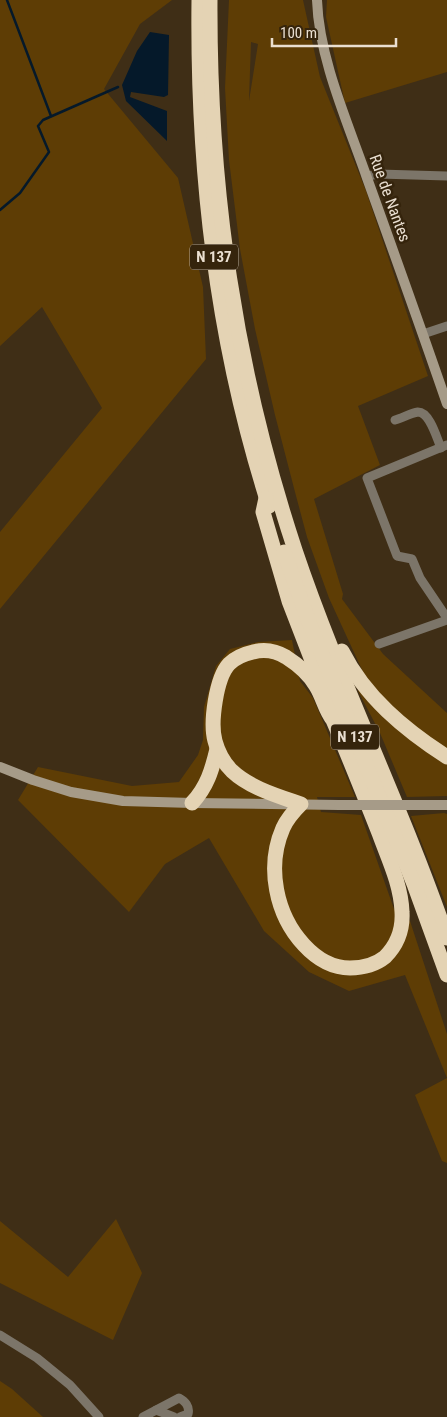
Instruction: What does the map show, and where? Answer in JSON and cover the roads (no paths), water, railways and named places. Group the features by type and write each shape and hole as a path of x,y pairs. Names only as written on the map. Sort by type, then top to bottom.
{"highway":[{"name":"N 137","path":"199,0 201,120 211,234 230,355 246,422 266,498 309,622 409,870 447,975"},
{"name":"N 137","path":"210,0 215,160 232,303 267,456 306,580 404,824 447,938"},
{"path":"266,498 263,512 276,562 289,601 397,882 402,908 402,921 397,941 387,954 373,964 353,968 338,967 330,964 309,951 286,922 280,907 276,890 276,857 283,827 301,804 275,795 240,778 226,764 217,749 213,734 216,698 224,672 242,655 260,650 277,653 300,667 317,686 330,716 334,720"},
{"path":"306,580 317,589 334,635 357,676 387,712 447,757"},
{"path":"192,803 202,792 206,784 217,749"},
{"path":"358,781 396,866 442,981 447,986"}],"street":[{"name":"Rue de Nantes","path":"317,0 323,40 346,122 367,176 447,404"},
{"path":"367,176 379,174 447,176"},
{"path":"422,334 447,326"},
{"path":"379,644 447,619 420,578 412,559 398,556 367,478 444,446 424,414 419,412 395,420"},
{"path":"0,766 47,785 88,796 123,800 192,803 447,806"},
{"path":"0,1335 37,1358 57,1374 70,1385 99,1417"},
{"path":"143,1417 179,1398 184,1400 189,1410 188,1414 180,1417"},
{"path":"156,1410 174,1417"}],"water":[{"path":"150,32 169,35 168,95 164,97 131,92 130,97 167,111 167,141 126,101 122,85 137,51"}],"waterway":[{"path":"7,0 51,116"},
{"path":"0,210 20,193 49,152 38,126 43,120 118,87"}]}
